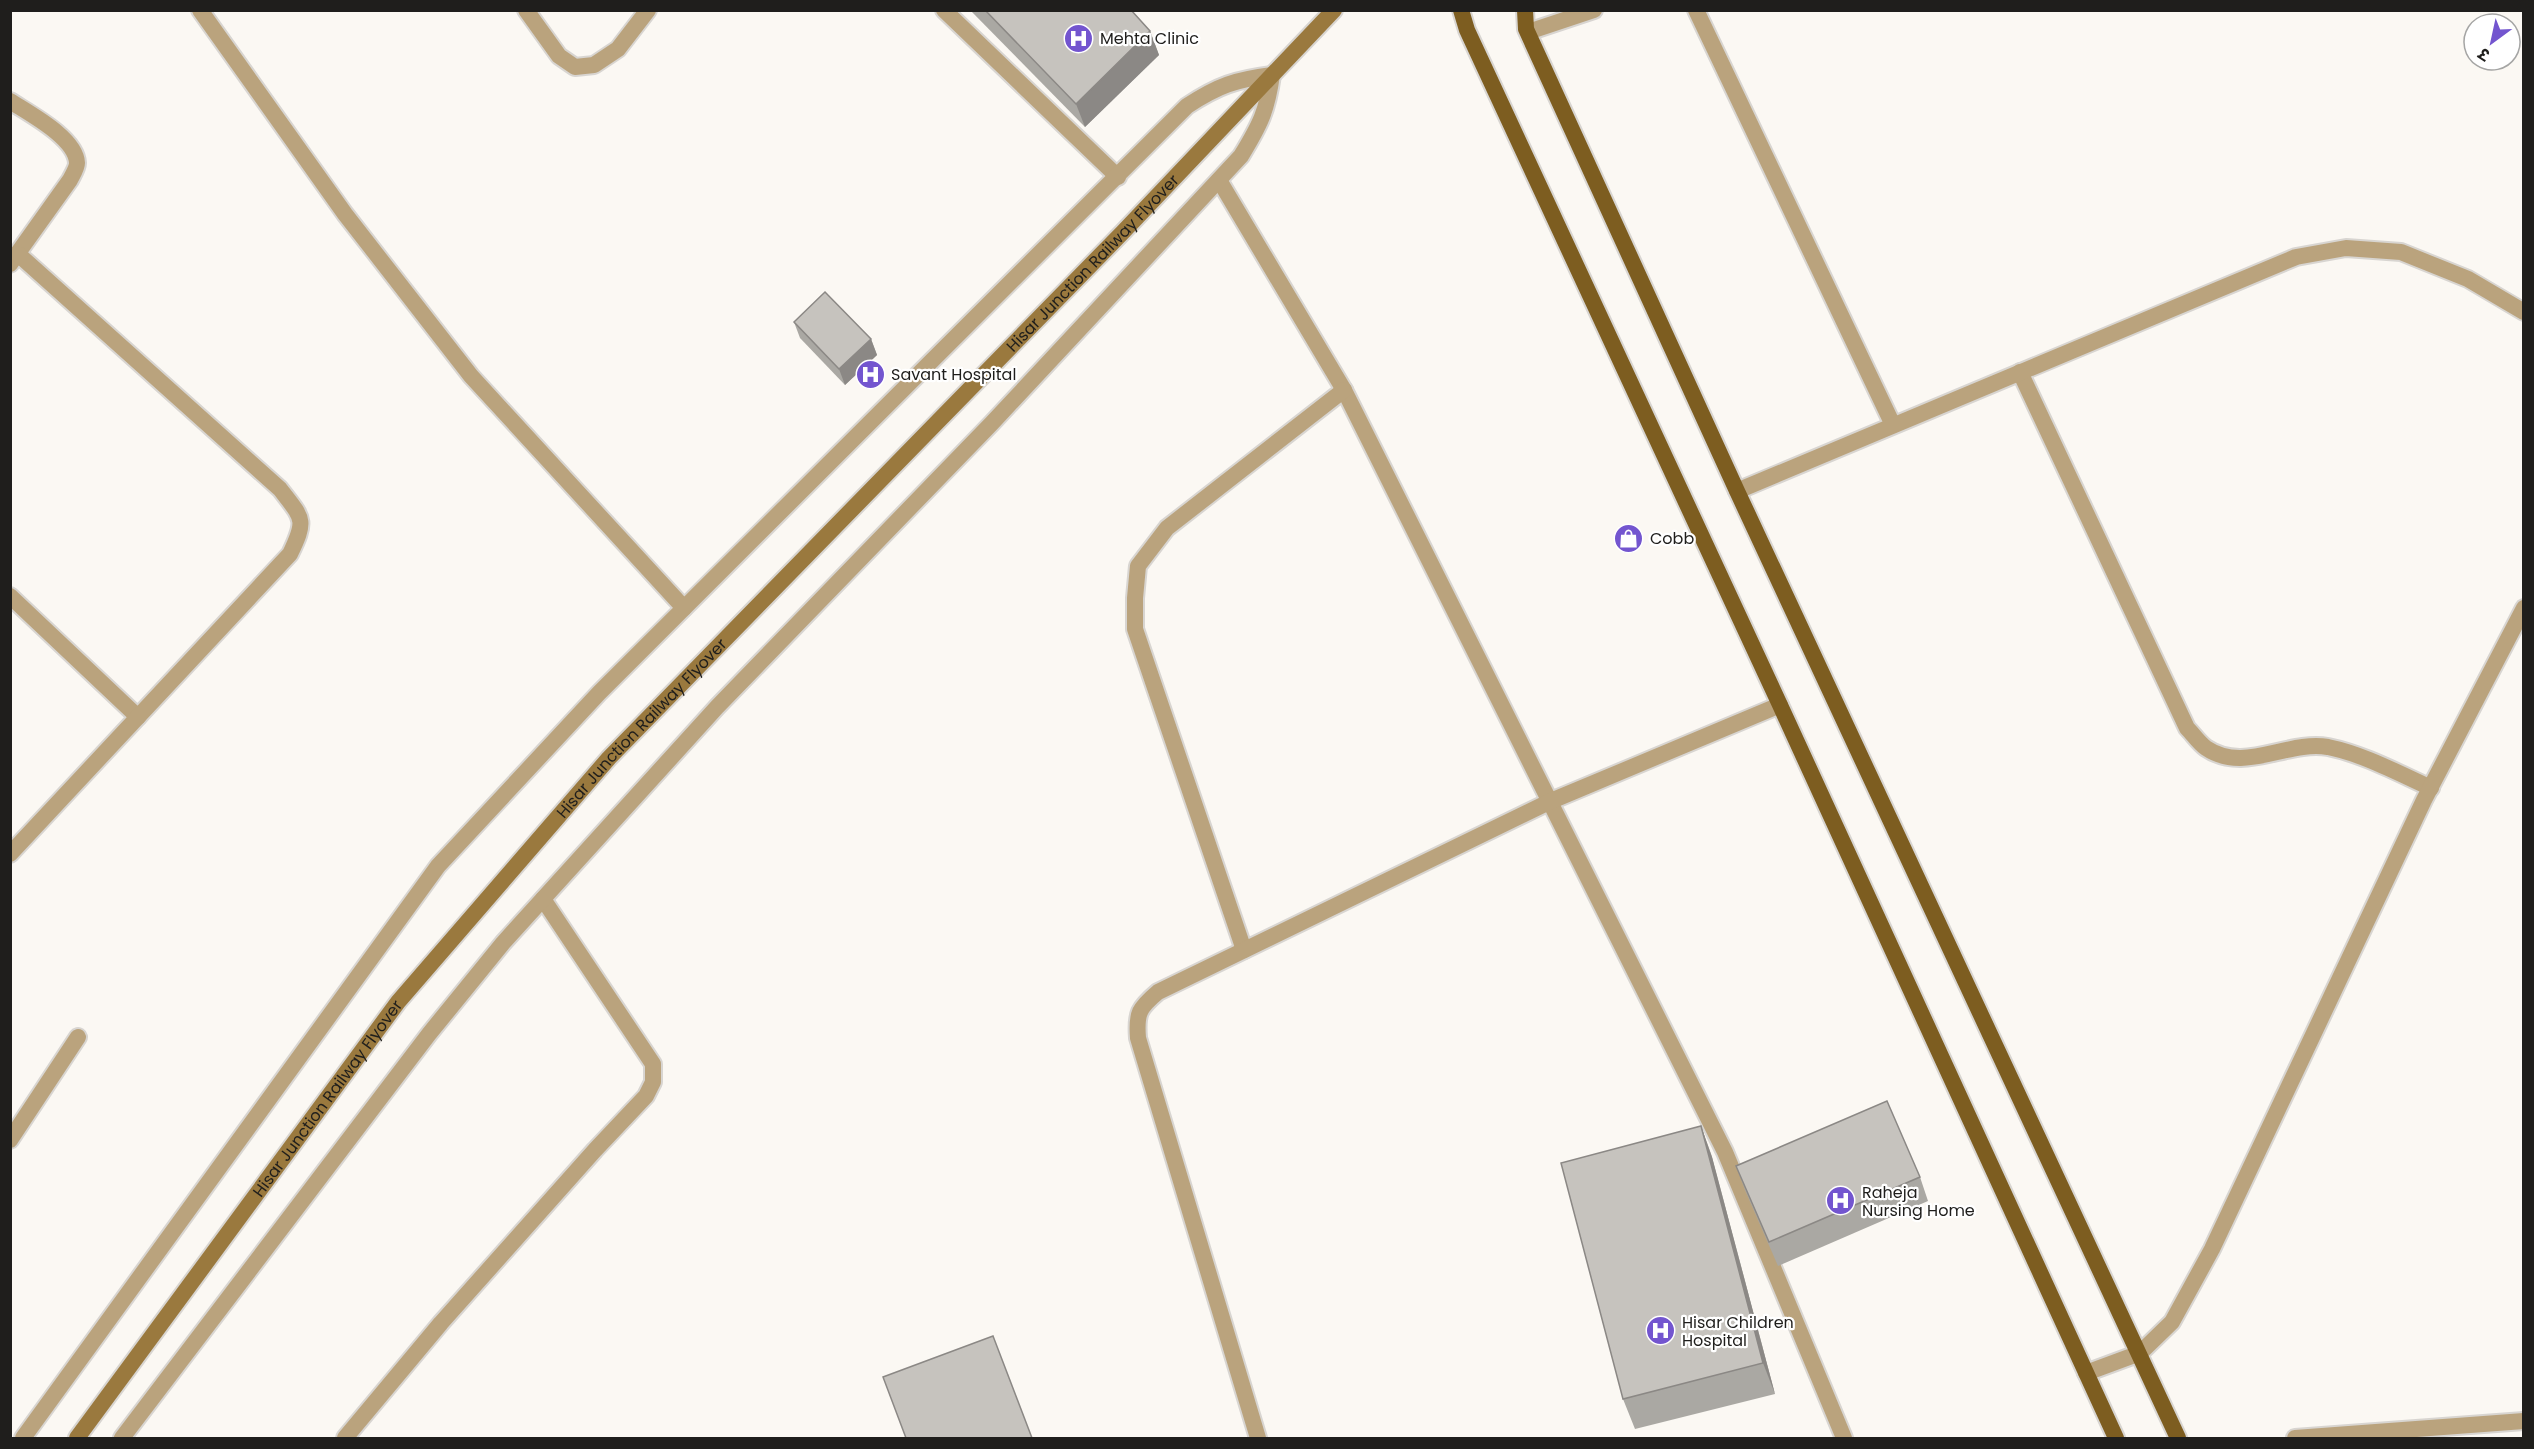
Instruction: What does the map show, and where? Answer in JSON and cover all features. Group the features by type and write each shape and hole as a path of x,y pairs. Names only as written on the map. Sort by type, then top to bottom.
{"main road":[{"name":"Hisar Junction Railway Flyover","path":"77,1438 398,1002 609,758 1098,257 1334,10"},
{"path":"1461,10 1477,52 2116,1438"},
{"path":"1525,10 1528,32 1737,490 2178,1438"}],"street":[{"path":"200,10 345,214 471,376 684,608"},
{"path":"526,10 559,56 575,67 594,65 618,49 648,10"},
{"path":"944,10 1118,177"},
{"path":"1528,32 1594,10"},
{"path":"1696,10 1893,425"},
{"path":"10,1427 23,1438 438,866 599,693 1187,106 1211,90 1235,80 1272,75 1268,106 1241,156 992,423 717,707 503,943 429,1034 122,1438"},
{"path":"10,101 61,136 75,150 77,165 70,180 14,259 280,489 299,514 301,532 290,554 10,854"},
{"path":"1219,180 1344,390 1551,801 1725,1152 1844,1438"},
{"path":"1737,490 2296,257 2346,248 2401,252 2468,279 2523,312"},
{"path":"2020,372 2187,728 2206,748 2232,758 2254,757 2298,747 2325,747 2351,753 2431,788"},
{"path":"1244,950 1135,629 1138,566 1167,528 1344,390"},
{"path":"10,596 138,717"},
{"path":"2086,1373 2140,1353 2172,1322 2212,1249 2431,788 2523,608"},
{"path":"1258,1438 1138,1038 1136,1021 1142,1006 1158,992 1551,801 1780,705"},
{"path":"351,1436 441,1323 646,1096 653,1082 653,1064 543,898"},
{"path":"10,1140 78,1037"},
{"path":"2295,1438 2523,1421"}],"building":[{"path":"985,10 1131,10 1150,31 1076,104"},
{"path":"825,292 871,339 839,369 794,322"},
{"path":"1887,1101 1920,1177 1769,1242 1736,1166"},
{"path":"1701,1126 1763,1363 1623,1399 1561,1163"},
{"path":"993,1336 1032,1438 906,1438 883,1377"}],"place":[{"name":"Mehta Clinic","path":"1079,38"},
{"name":"Savant Hospital","path":"870,374"},
{"name":"Cobb","path":"1629,538"},
{"name":"Raheja Nursing Home","path":"1841,1201"},
{"name":"Hisar Children Hospital","path":"1661,1331"}]}
